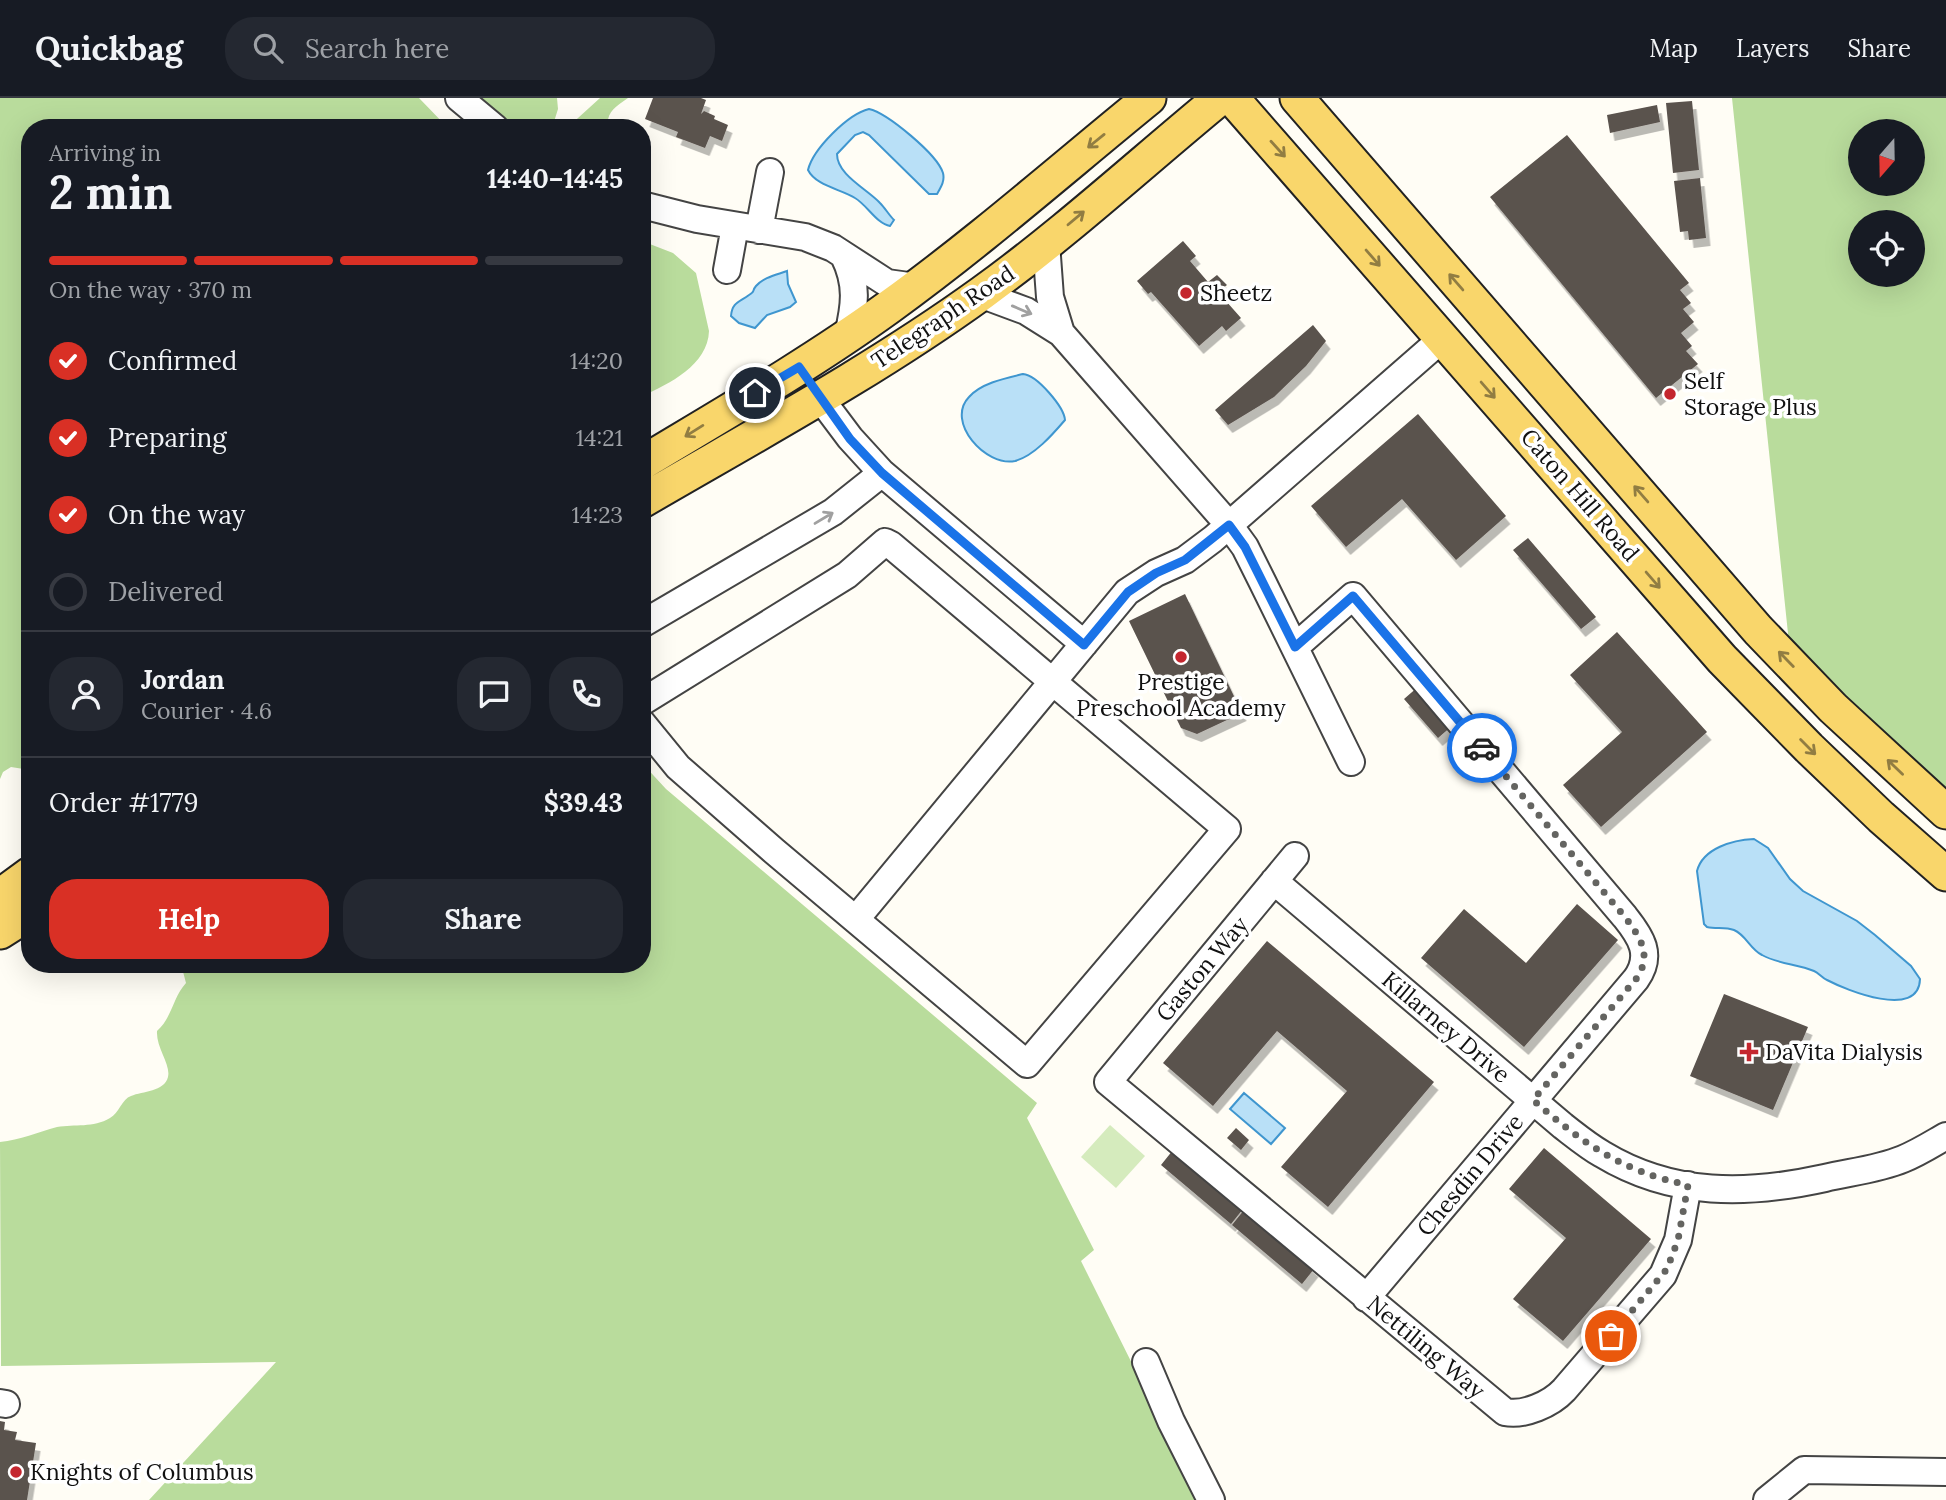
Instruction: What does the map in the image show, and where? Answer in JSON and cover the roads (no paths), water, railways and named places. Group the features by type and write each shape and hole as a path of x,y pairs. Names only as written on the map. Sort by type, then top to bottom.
{"main road":[{"name":"Telegraph Road","path":"651,457 799,367 916,287 1149,98"},
{"name":"Telegraph Road","path":"651,496 820,398 929,330 1046,243 1220,98"},
{"name":"Caton Hill Road","path":"1232,98 1722,659 1809,748 1946,874"},
{"name":"Caton Hill Road","path":"1297,98 1758,630 1833,708 1946,813"},
{"path":"799,367 820,398"},
{"path":"0,896 21,881"},
{"path":"0,932 21,918"}],"street":[{"path":"459,98 484,119"},
{"path":"727,270 770,172"},
{"path":"651,207 812,239 887,283 916,287"},
{"path":"1046,243 1050,297 1061,333"},
{"path":"844,256 852,271 855,290 848,335"},
{"path":"980,294 1026,311 1061,333 1229,525 1245,547 1351,762"},
{"path":"856,919 1128,592 1156,573 1185,560 1229,525 1443,338"},
{"path":"820,398 850,439 882,473 1084,645"},
{"path":"651,619 833,512 882,473"},
{"path":"651,696 847,575 885,542 891,544 1227,829 1027,1064 678,766 651,734"},
{"name":"Chesdin Drive","path":"1295,647 1353,596 1625,917 1644,946 1645,960 1636,979 1366,1298"},
{"name":"Gaston Way","path":"1108,1082 1295,856"},
{"name":"Killarney Drive","path":"1275,881 1533,1100 1602,1154 1633,1169 1688,1185 1732,1190 1790,1185 1903,1159 1946,1136"},
{"name":"Nettiling Way","path":"1108,1082 1505,1412 1513,1414 1543,1405 1558,1397 1663,1275 1678,1240 1688,1185"},
{"path":"1146,1362 1171,1421 1211,1500"},
{"path":"1779,1495 1804,1470 1946,1472"}],"water":[{"path":"869,109 910,135 939,165 943,173 943,181 937,194 929,194 869,135 863,132 855,135 837,154 838,162 847,175 880,203 894,220 890,226 881,222 855,198 823,184 808,170 817,152 832,134 851,118"},
{"path":"787,271 788,284 796,302 790,307 767,315 755,328 739,323 731,316 735,305 752,293 759,283"},
{"path":"1023,374 1049,392 1060,407 1065,420 1043,444 1029,454 1015,461 1004,461 992,457 972,441 965,430 963,407 969,397 980,388"},
{"path":"1754,839 1768,848 1790,879 1803,891 1857,921 1911,966 1920,979 1916,991 1908,998 1895,1000 1865,995 1836,985 1814,971 1762,955 1734,930 1707,927 1704,924 1697,871 1700,863 1705,856 1720,847"},
{"path":"1244,1093 1285,1128 1271,1144 1230,1109"}],"place":[{"name":"Sheetz","path":"1186,293"},
{"name":"Self Storage Plus","path":"1670,394"},
{"name":"Prestige Preschool Academy","path":"1181,657"},
{"name":"DaVita Dialysis","path":"1749,1052"},
{"name":"Knights of Columbus","path":"16,1472"}]}
